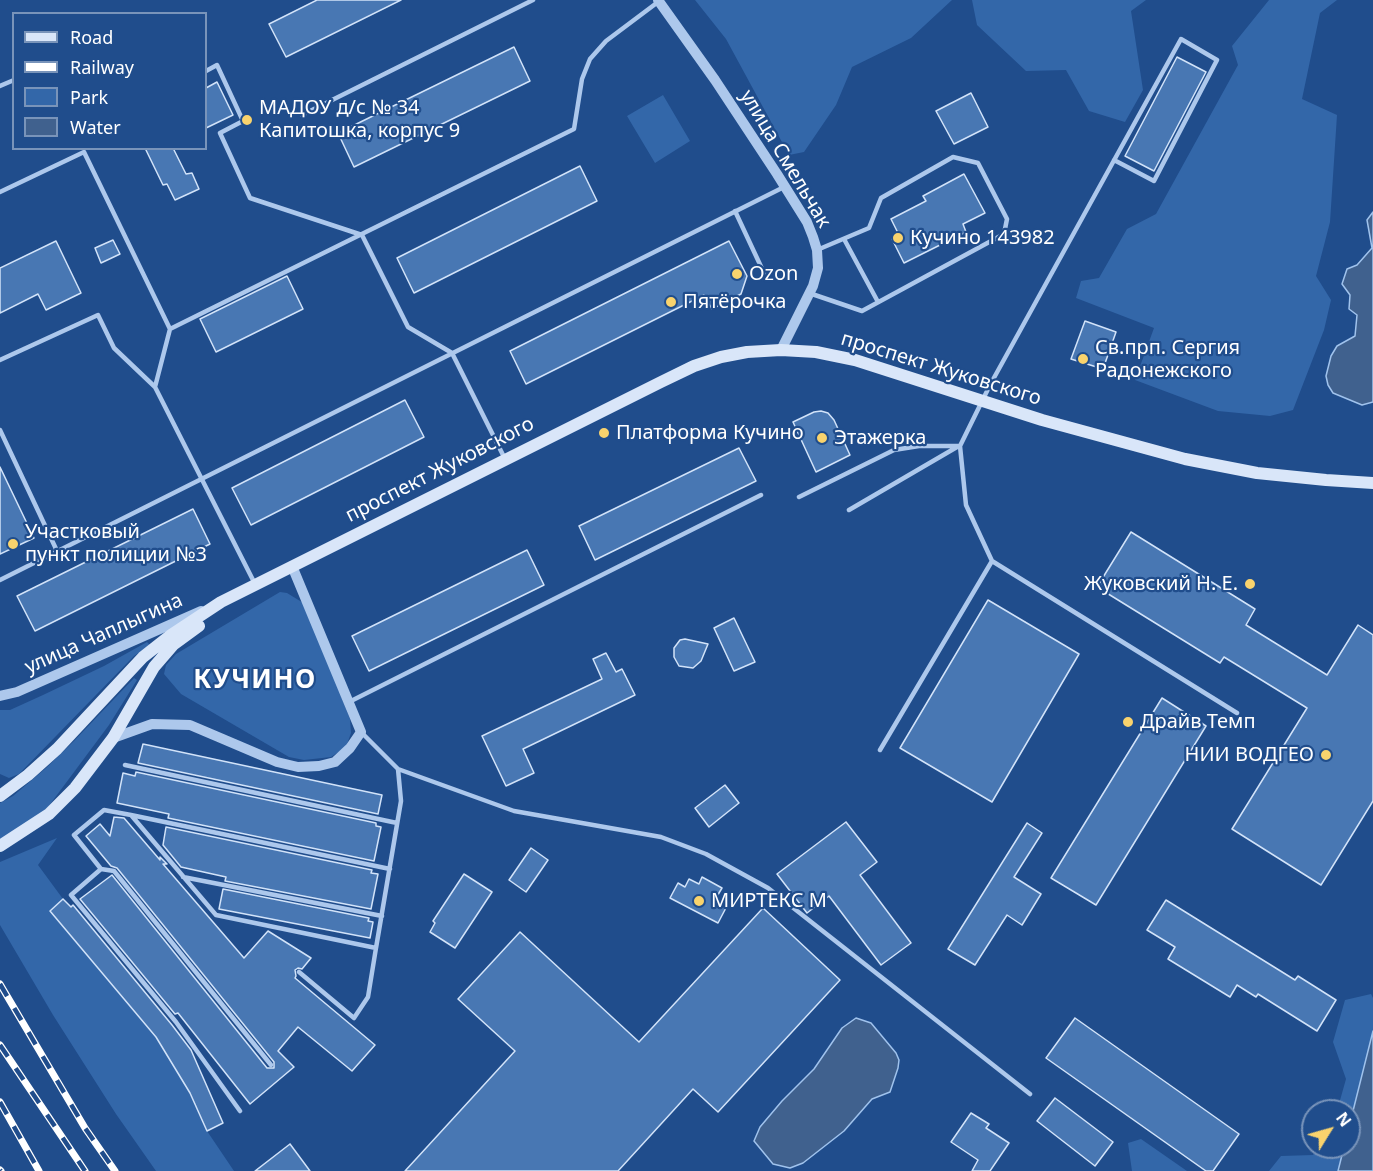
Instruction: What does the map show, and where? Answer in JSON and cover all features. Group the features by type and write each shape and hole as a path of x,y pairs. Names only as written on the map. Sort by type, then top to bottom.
{"main road":[{"name":"проспект Жуковского","path":"0,795 28,775 57,749 143,657 171,634 221,602 694,366 721,357 747,352 781,350 816,352 855,360 1116,442 1185,459 1257,473 1373,483"},
{"name":"проспект Жуковского","path":"0,846 34,825 62,802 88,772 163,656 183,637 256,585"}],"street":[{"name":"улица Смельчак","path":"658,1 715,80 785,186 807,222 817,250 818,268 809,293 781,350"},
{"path":"112,738 152,723 190,725 277,762 298,767 320,766 335,762 350,748 361,732 292,566"},
{"name":"улица Чаплыгина","path":"0,696 17,692 221,602"}],"lane":[{"path":"302,115 533,0"},
{"path":"170,329 574,129 582,79 590,59 606,41 658,1"},
{"path":"1114,160 1154,181 1217,60 1180,39 982,401 960,446 966,505 992,561 1237,713"},
{"path":"207,70 217,65 243,121 220,133 250,198 362,235 408,327 452,353 505,459"},
{"path":"0,192 84,152 170,329 155,387"},
{"path":"809,293 862,311 1004,234 1007,219 978,163 953,158 881,198 869,228 817,250"},
{"path":"0,580 785,186"},
{"path":"735,211 765,273"},
{"path":"844,239 878,302"},
{"path":"0,360 98,315 114,348 155,387 256,585"},
{"path":"0,430 57,551"},
{"path":"799,496 894,450 919,446 960,446"},
{"path":"849,510 960,446"},
{"path":"349,702 761,495"},
{"path":"880,750 992,561"},
{"path":"361,732 398,769 514,811 661,837 706,854 768,888 1029,1094"},
{"path":"125,765 397,823"},
{"path":"299,972 354,1018 368,997 401,801 398,769"},
{"path":"271,1065 114,871 102,869 74,835 104,810 390,869"},
{"path":"131,815 216,915 376,948"},
{"path":"102,869 71,894 176,1022 240,1111"},
{"path":"183,877 382,916"}],"green space":[{"path":"695,0 952,0 911,38 852,67 836,105 804,152 789,155 726,39"},
{"path":"972,0 1146,0 1131,11 1143,90 1125,122 1089,111 1066,70 1026,71 977,25"},
{"path":"1269,0 1337,0 1320,13 1302,99 1337,115 1330,222 1316,276 1331,300 1324,330 1293,410 1270,416 1218,411 1135,380 1154,328 1076,298 1081,281 1099,278 1127,229 1156,214 1238,65 1232,46"},
{"path":"663,95 690,141 655,163 627,116"},
{"path":"280,592 287,593 305,604 350,719 351,733 346,747 331,757 304,760 289,757 181,694 164,674 166,665 176,654"},
{"path":"147,642 150,645 134,656 19,774 9,778 0,774 0,710 10,710 43,695 104,666"},
{"path":"134,678 137,680 109,725 48,807 34,819 0,839 0,803 13,796 46,768"},
{"path":"57,838 38,865 63,899 50,911 156,1037 190,1093 207,1131 234,1171 156,1171 116,1114 53,1015 0,925 0,862"},
{"path":"1371,994 1373,998 1373,1031 1356,1099 1340,1099 1346,1079 1333,1042 1345,1000"},
{"path":"1141,1139 1187,1171 1132,1171 1128,1143"},
{"path":"1301,1155 1301,1159 1341,1159 1338,1171 1269,1171 1281,1156"}],"water":[{"path":"1373,212 1373,402 1362,405 1333,393 1326,376 1331,356 1337,346 1355,336 1357,315 1349,309 1350,295 1342,284 1347,269 1357,265 1372,248 1367,220"},
{"path":"856,1018 871,1023 896,1053 899,1060 898,1068 890,1092 872,1099 844,1131 803,1163 790,1168 773,1164 754,1141 760,1127 814,1069 842,1028"},
{"path":"1373,1031 1373,1171 1338,1171 1341,1159 1361,1159 1361,1099 1356,1099"}],"building":[{"path":"317,0 401,0 286,57 269,24"},
{"path":"514,47 530,81 354,167 338,133"},
{"path":"1177,57 1206,72 1154,171 1125,156"},
{"path":"217,82 233,115 207,128 207,87"},
{"path":"971,93 988,127 954,144 936,111"},
{"path":"146,150 174,150 186,174 192,173 199,189 175,200 167,184 163,185"},
{"path":"580,166 597,201 414,293 397,258"},
{"path":"964,174 985,213 963,224 966,232 904,263 892,239 899,235 891,219 926,201 923,196"},
{"path":"113,240 120,254 101,263 95,248"},
{"path":"56,241 81,293 46,310 38,294 0,313 0,268"},
{"path":"729,241 747,276 741,294 712,309 704,295 526,384 510,351"},
{"path":"287,276 303,309 216,352 200,319"},
{"path":"1085,321 1116,332 1103,369 1071,359"},
{"path":"405,400 424,437 251,525 232,488"},
{"name":"Этажерка","path":"821,411 828,413 834,420 850,455 816,472 793,422"},
{"path":"739,448 756,481 595,560 579,526"},
{"path":"0,467 34,538 0,554"},
{"path":"193,509 210,544 35,631 17,596"},
{"name":"НИИ ВОДГЕО","path":"1131,532 1255,609 1246,625 1327,675 1358,625 1373,635 1373,801 1321,885 1232,829 1307,708 1224,657 1220,663 1097,587"},
{"path":"527,550 544,585 369,671 352,636"},
{"path":"988,600 1079,654 992,802 900,748"},
{"path":"734,618 755,662 734,671 714,628"},
{"path":"680,640 708,644 701,661 693,668 679,666 674,657 674,648"},
{"path":"606,653 616,672 622,669 635,695 523,749 534,773 506,786 482,736 602,679 593,659"},
{"path":"1162,698 1206,726 1096,905 1051,878"},
{"path":"143,744 382,795 378,814 138,763"},
{"path":"136,772 376,823 376,826 381,827 374,861 168,818 169,814 117,803 123,773 135,776"},
{"path":"725,785 739,803 709,827 695,808"},
{"path":"114,817 124,818 160,860 160,857 167,864 163,864 244,958 268,931 311,958 302,969 295,970 295,978 375,1045 352,1071 298,1027 278,1051 294,1067 250,1104 178,1013 175,1014 80,899 112,875 267,1068 274,1068 274,1062 117,868 111,866 86,836 100,824 110,836"},
{"path":"846,822 877,862 860,875 911,943 881,965 829,896 807,913 777,874"},
{"path":"1027,823 1042,833 1014,877 1041,894 1022,925 1007,915 975,965 948,949"},
{"path":"166,827 372,870 371,873 378,874 371,909 225,881 226,877 181,867 163,845"},
{"path":"531,848 548,860 526,892 509,880"},
{"path":"464,874 492,892 455,948 430,932 435,923 433,921"},
{"name":"МИРТЕКС М","path":"702,877 722,888 716,898 728,904 718,923 670,898 678,883 685,887 689,879 699,884"},
{"path":"223,889 369,918 368,921 373,922 370,938 219,909"},
{"path":"63,899 71,907 73,905 191,1050 223,1123 207,1131 190,1093 156,1037 50,911"},
{"path":"1166,900 1295,980 1298,976 1336,1000 1317,1031 1258,994 1256,997 1237,985 1230,997 1168,959 1175,947 1147,930"},
{"path":"763,908 840,980 718,1112 693,1089 618,1171 405,1171 515,1051 458,999 520,932 639,1042"},
{"path":"1075,1018 1239,1134 1213,1171 1206,1171 1046,1058"},
{"path":"1055,1098 1113,1142 1095,1166 1037,1121"},
{"path":"971,1113 989,1124 986,1128 1009,1143 990,1171 972,1171 978,1160 951,1142"},
{"path":"290,1144 310,1171 255,1171"}],"railway":[{"path":"0,984 85,1128 115,1171"},
{"path":"0,1045 85,1171"},
{"path":"0,1102 39,1171"}],"place":[{"name":"МАДОУ д/с № 34 Капитошка, корпус 9","path":"247,120"},
{"name":"Кучино 143982","path":"898,238"},
{"name":"Ozon","path":"737,274"},
{"name":"Пятёрочка","path":"671,302"},
{"name":"Св.прп. Сергия Радонежского","path":"1083,359"},
{"name":"Платформа Кучино","path":"604,433"},
{"name":"Этажерка","path":"822,438"},
{"name":"Участковый пункт полиции №3","path":"13,544"},
{"name":"Жуковский Н. Е.","path":"1250,584"},
{"name":"Драйв Темп","path":"1128,722"},
{"name":"НИИ ВОДГЕО","path":"1326,755"},
{"name":"МИРТЕКС М","path":"699,901"}],"district":[{"name":"КУЧИНО","path":"255,681"}]}
